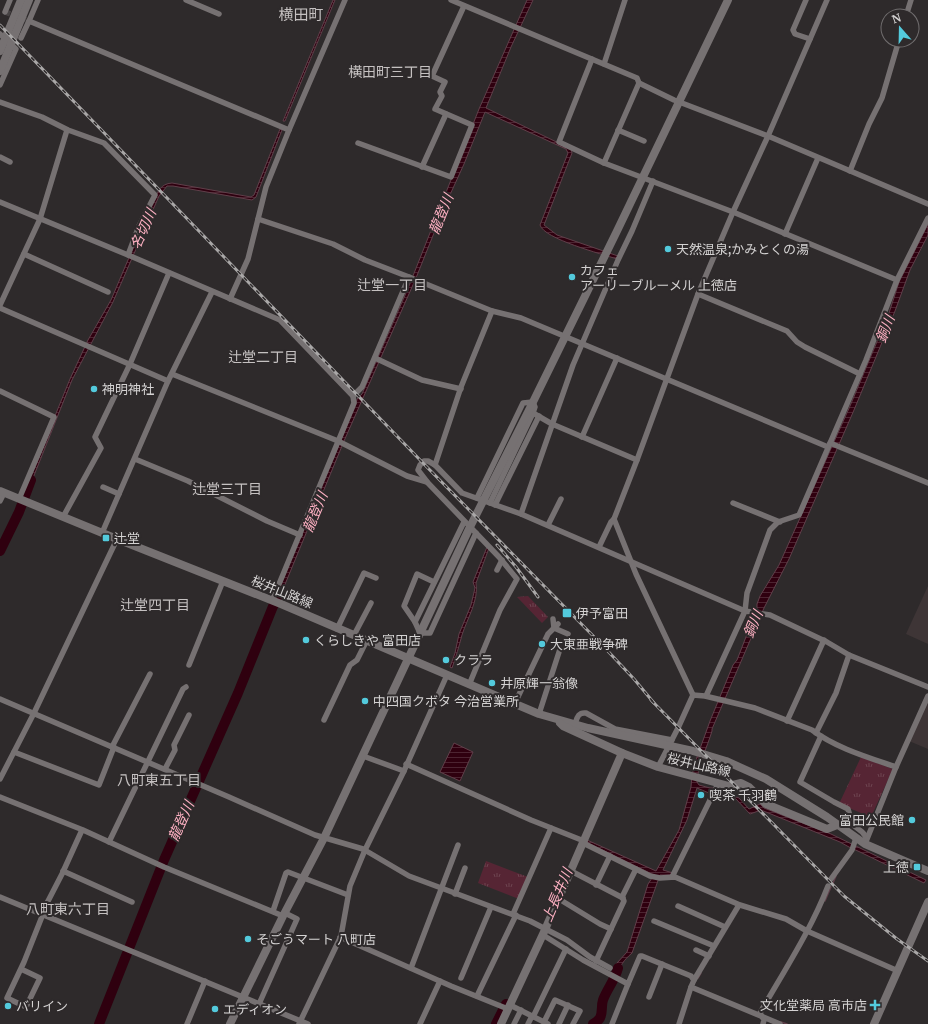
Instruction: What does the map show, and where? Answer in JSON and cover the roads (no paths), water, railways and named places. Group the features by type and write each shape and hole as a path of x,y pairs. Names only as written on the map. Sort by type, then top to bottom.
{"street":[{"path":"5,12 10,0"},
{"path":"0,51 21,0"},
{"path":"0,71 29,0"},
{"path":"21,38 38,0"},
{"path":"186,0 219,14"},
{"path":"230,299 248,259 266,187 345,0"},
{"path":"451,0 462,3 637,78 639,83 678,102 768,136 928,204"},
{"path":"604,64 625,0"},
{"path":"230,1024 324,838 469,529 617,231 728,0"},
{"path":"806,0 794,30 795,34 810,39"},
{"path":"599,547 611,522 614,519 698,294 827,0"},
{"path":"358,143 451,177 472,125 436,109 442,96 440,92 445,82 432,76 462,3"},
{"path":"29,21 289,130"},
{"path":"0,34 16,49 0,85"},
{"path":"850,171 869,124 882,98 897,48"},
{"path":"592,59 559,142 604,163 733,212 897,280"},
{"path":"604,163 639,83"},
{"path":"0,102 42,117 67,130 104,143 155,195 139,226 128,255"},
{"path":"422,167 446,114"},
{"path":"67,130 40,219 0,307 168,381"},
{"path":"618,130 644,141"},
{"path":"0,158 10,162"},
{"path":"785,234 818,158"},
{"path":"521,514 573,365 653,181"},
{"path":"0,202 280,320 353,396 354,403 272,601"},
{"path":"706,696 745,611 747,592 770,530 780,522 799,514 860,374 897,280 928,218"},
{"path":"258,219 333,244 365,260 492,311 521,318 829,445 928,483"},
{"path":"24,254 108,292"},
{"path":"62,517 101,448 94,437 130,364 169,273"},
{"path":"353,396 362,387 409,277"},
{"path":"102,533 168,381 212,292"},
{"path":"698,294 787,331 797,342 805,347 860,374"},
{"path":"435,465 461,389 492,311"},
{"path":"375,358 422,380 461,389"},
{"path":"582,437 617,358"},
{"path":"172,374 338,441 407,476 428,483"},
{"path":"0,391 54,417 19,499"},
{"path":"493,504 536,414 533,402"},
{"path":"477,498 523,403 533,402"},
{"path":"536,414 552,424 637,460"},
{"path":"135,458 188,481 266,521 300,535"},
{"path":"469,685 500,610 518,579 502,560 464,522 447,501 428,483 418,470 424,461 428,461 435,465 462,493 548,525 745,611 770,615 824,640 849,655 928,688"},
{"path":"103,487 119,494"},
{"path":"0,501 2,492"},
{"name":"桜井山路線","path":"2,492 367,640 539,714 600,731 692,751 726,761 766,779 827,817 864,844 928,871"},
{"path":"548,525 562,499"},
{"path":"733,503 780,522"},
{"path":"614,519 631,561 692,695 658,767"},
{"path":"414,622 464,522"},
{"path":"420,633 430,633 476,533"},
{"path":"0,779 34,713 117,539"},
{"path":"497,570 502,560"},
{"path":"337,629 364,573 376,578"},
{"path":"420,633 404,606 417,574 434,582"},
{"path":"189,665 223,582"},
{"path":"354,636 371,603"},
{"path":"553,619 556,626 568,634"},
{"path":"515,703 548,634 556,626"},
{"path":"324,720 350,665 358,660 367,640"},
{"path":"787,721 824,640"},
{"path":"539,714 560,649"},
{"path":"849,655 836,693 800,782 834,802 848,808 851,825 864,832 866,837 864,844"},
{"path":"14,752 98,785 113,747 150,674"},
{"path":"299,1022 340,937 350,886 365,850 431,714 447,675"},
{"path":"109,842 183,689 186,687"},
{"path":"692,695 706,696 755,708 812,730 846,749 896,767"},
{"path":"864,844 928,696"},
{"path":"0,698 315,836 365,850 409,876 515,915 544,932 566,949 597,968 628,984"},
{"path":"575,724 577,717 582,713 586,713 615,729 672,740"},
{"path":"165,769 174,750 174,745 189,715"},
{"name":"桜井山路線","path":"554,718 563,726 622,753 658,767 718,784 729,786 741,783 749,787 766,804 827,829 837,825"},
{"path":"500,1024 559,899 622,753"},
{"path":"363,756 404,771"},
{"path":"406,764 583,842 650,876 660,878 675,877 739,904 786,919 807,931 898,971"},
{"path":"672,877 718,784"},
{"path":"0,797 82,830 164,867 272,911 297,919 259,1004"},
{"path":"477,996 515,915 551,828"},
{"path":"21,969 40,978 26,1008 7,998 21,969 44,914 46,905 82,830"},
{"path":"831,879 852,850 856,838"},
{"path":"411,968 458,845"},
{"path":"596,885 610,856"},
{"path":"455,894 465,868"},
{"path":"596,961 624,901 622,897 636,869"},
{"path":"63,871 132,902"},
{"path":"272,911 286,873 288,872 348,895"},
{"path":"571,872 623,898"},
{"path":"763,1024 764,1020 760,1013 807,931 821,904 828,886"},
{"path":"0,897 244,997 299,1022 308,1024"},
{"path":"559,899 611,929"},
{"path":"874,1024 928,902"},
{"path":"680,1024 694,980 739,904"},
{"path":"678,906 725,927"},
{"path":"461,978 491,907"},
{"path":"654,921 714,946"},
{"path":"544,932 567,940 596,961 610,968"},
{"path":"340,937 477,996 521,1010 544,1023 556,1000 580,1011 573,1024"},
{"path":"528,1024 566,949"},
{"path":"696,950 709,956"},
{"path":"612,1024 640,956 691,976 694,980"},
{"path":"649,997 662,964"},
{"path":"187,1024 205,981"},
{"path":"420,1024 440,981"},
{"path":"691,987 780,1024"},
{"path":"559,1024 568,1006"},
{"path":"514,1024 521,1010"}],"water":[{"path":"333,0 335,0 285,121 283,121"},
{"path":"527,0 533,0 511,47 486,108 571,149 572,153 544,225 557,235 618,256 617,259 562,241 552,236 540,225 568,153 566,149 485,112 416,278 344,441 279,599 275,597 357,399 362,394 409,286 479,109"},
{"path":"280,129 282,130 256,197 252,200 173,186 167,186 159,196 113,302 72,380 27,493 24,492 70,379 88,340 111,300 153,201 162,186 172,183 251,197 254,195"},
{"name":"銅川","path":"928,224 928,235 910,270 895,311 854,410 789,559 764,608 712,729 701,762 697,782 699,785 714,788 739,798 749,809 760,804 764,808 831,834 926,880 924,883 840,842 761,810 750,814 736,799 709,793 697,788 687,820 663,870 673,873 672,875 660,875 632,953 622,963 618,976 613,975 617,963 627,952 648,884 654,875 588,843 587,840 656,871 679,830 691,787 692,775 697,757 710,721 757,610 757,604 760,596 779,565 850,406 889,313 899,282"},
{"path":"487,547 489,548 476,583 476,596 474,603 452,668 450,667 459,634 471,605 475,588 473,582"},
{"path":"454,743 473,752 460,781 440,772"}],"waterway":[{"name":"名切川","path":"0,551 19,512 31,480"},
{"name":"龍登川","path":"99,1024 164,860 238,693 278,594"},
{"path":"833,883 836,876"},
{"path":"825,901 831,887"},
{"name":"上長井川","path":"593,1024 600,1018 603,1000 618,968"},
{"path":"698,978 701,973"},
{"name":"上長井川","path":"496,1024 506,1004"},
{"path":"781,1022 787,1024"}],"tunnel":[{"path":"5,12 29,21"}],"railway":[{"path":"0,25 422,462 604,647 654,703"},
{"path":"497,545 516,567 538,597"},
{"path":"651,700 844,896 897,939 928,961"}],"place":[{"name":"天然温泉;かみとくの湯","path":"668,249"},
{"name":"カフェ アーリーブルーメル 上徳店","path":"572,277"},
{"name":"神明神社","path":"94,389"},
{"name":"辻堂","path":"106,538"},
{"name":"伊予富田","path":"567,613"},
{"name":"くらしきや 富田店","path":"306,640"},
{"name":"大東亜戦争碑","path":"542,644"},
{"name":"クララ","path":"446,660"},
{"name":"井原輝一翁像","path":"492,683"},
{"name":"中四国クボタ 今治営業所","path":"365,701"},
{"name":"喫茶 千羽鶴","path":"701,795"},
{"name":"富田公民館","path":"912,820"},
{"name":"上徳","path":"917,867"},
{"name":"そごうマート 八町店","path":"248,939"},
{"name":"文化堂薬局 高市店","path":"875,1005"},
{"name":"バリイン","path":"8,1006"},
{"name":"エディオン","path":"215,1009"}],"district":[{"name":"横田町","path":"301,14"},
{"name":"横田町三丁目","path":"390,72"},
{"name":"辻堂一丁目","path":"392,285"},
{"name":"辻堂二丁目","path":"263,357"},
{"name":"辻堂三丁目","path":"227,489"},
{"name":"辻堂四丁目","path":"155,605"},
{"name":"八町東五丁目","path":"159,780"},
{"name":"八町東六丁目","path":"68,909"}]}
